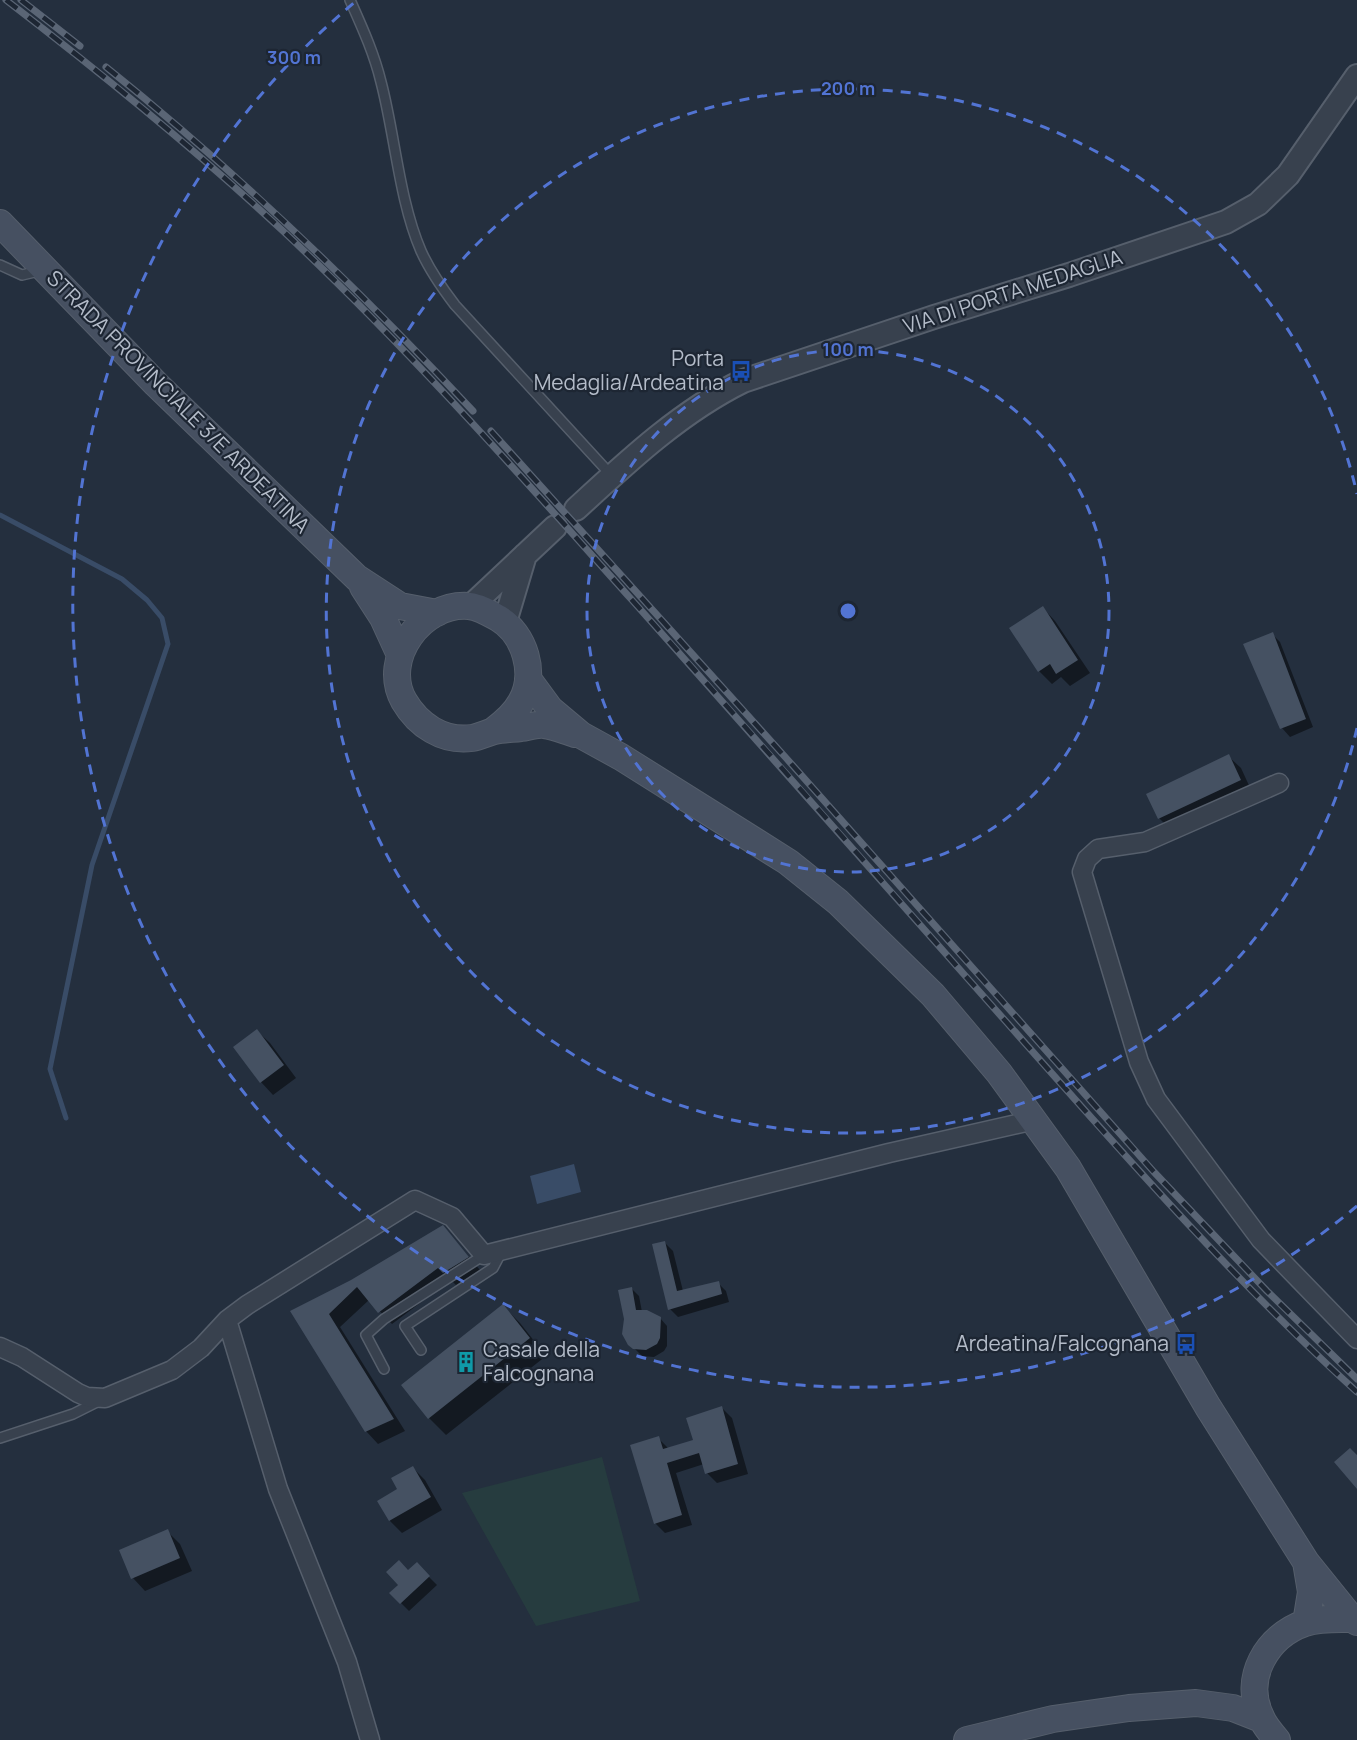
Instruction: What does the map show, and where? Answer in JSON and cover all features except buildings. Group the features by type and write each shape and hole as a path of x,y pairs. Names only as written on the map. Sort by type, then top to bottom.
{"main road":[{"name":"STRADA PROVINCIALE 3/E ARDEATINA","path":"0,223 156,384 357,578 400,606 437,613"},
{"name":"STRADA PROVINCIALE 3/E ARDEATINA","path":"357,578 383,618 400,655"},
{"name":"STRADA PROVINCIALE 3/E ARDEATINA","path":"493,731 510,718 523,700 528,680 527,658 519,639 505,622 471,606 460,606 437,613 421,623 408,637 400,655 398,676 402,697 413,716 430,730 450,737 472,738 493,731 543,725 581,735"},
{"name":"STRADA PROVINCIALE 3/E ARDEATINA","path":"528,680 550,709 581,735 760,842 788,862 838,902 933,995 999,1072 1068,1168 1208,1407 1306,1562 1354,1621"},
{"name":"STRADA PROVINCIALE 3/E ARDEATINA","path":"1306,1562 1311,1592 1306,1623"},
{"name":"STRADA PROVINCIALE 3/E ARDEATINA","path":"1256,1671 1260,1660 1275,1642 1306,1623 1322,1619 1354,1621"},
{"path":"1196,1703 1233,1689 1256,1671"},
{"path":"1256,1671 1255,1691 1261,1719 1277,1740"},
{"path":"966,1740 1018,1726 1089,1713 1196,1703 1233,1708 1261,1719"}],"street":[{"name":"VIA DI PORTA MEDAGLIA","path":"576,509 612,476 687,415 723,391 743,381 1209,229 1241,215 1273,192 1288,176 1357,75"},
{"path":"471,606 555,527"},
{"path":"505,622 525,554"},
{"path":"1279,783 1145,842 1098,849 1087,859 1082,872 1139,1062 1156,1099 1261,1240 1357,1339"},
{"path":"0,1347 22,1357 78,1393 87,1397 105,1398 172,1370 201,1348 227,1320 247,1305 414,1200 452,1217 493,1253 889,1153 1035,1120"},
{"path":"227,1320 278,1489 347,1662 370,1740"}],"lane":[{"path":"350,0 367,38 381,81 410,221 421,250 436,279 455,305 612,476"},
{"path":"0,265 22,275 45,270"},
{"path":"384,1369 366,1335 384,1319 493,1253 494,1268 405,1326 421,1350"},
{"path":"0,1438 73,1414 105,1398"}],"green space":[{"path":"602,1457 640,1601 536,1626 462,1493"}],"water":[{"path":"574,1164 581,1192 537,1204 530,1176"}],"waterway":[{"path":"0,515 122,579 147,600 162,618 168,644 92,865 50,1069 66,1118"}],"railway":[{"path":"6,0 182,141 283,231 374,320 547,506 1157,1191 1255,1294 1357,1392"},
{"path":"21,0 80,46"},
{"path":"106,67 202,148 295,232 386,320 473,411"},
{"path":"491,431 787,759 1154,1172 1267,1291 1357,1379"}],"place":[{"name":"Porta Medaglia/Ardeatina","path":"741,371"},
{"name":"Ardeatina/Falcognana","path":"1186,1344"},
{"name":"Casale della Falcognana","path":"466,1362"}]}
